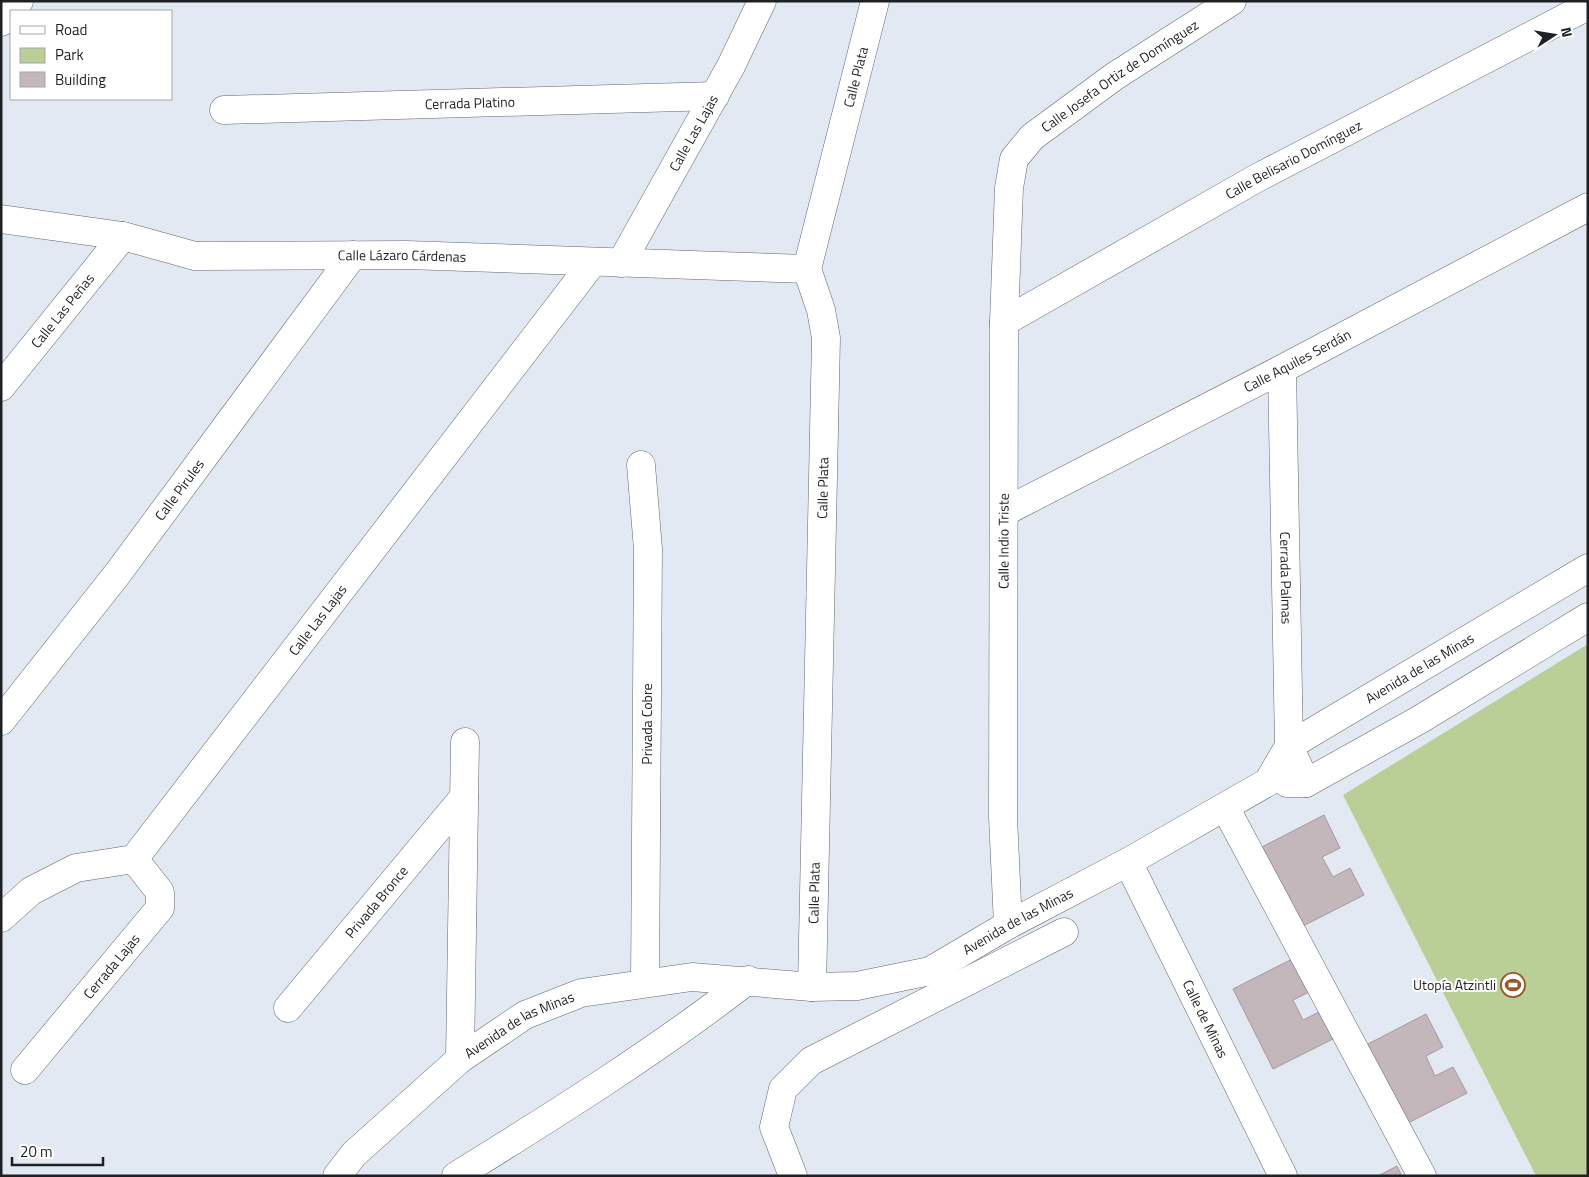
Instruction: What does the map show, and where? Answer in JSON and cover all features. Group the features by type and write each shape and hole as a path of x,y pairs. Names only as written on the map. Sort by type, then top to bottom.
{"street":[{"name":"Calle Las Lajas","path":"620,263 715,96 762,1"},
{"name":"Calle Plata","path":"812,987 826,338 821,310 807,270 875,1"},
{"name":"Calle Josefa Ortiz de Domínguez","path":"1014,159 1032,137 1115,76 1232,1"},
{"name":"Calle Belisario Domínguez","path":"1004,322 1257,178 1588,6"},
{"path":"1,22 10,12"},
{"name":"Cerrada Platino","path":"224,110 715,96"},
{"name":"Calle Indio Triste","path":"1008,925 1003,817 1004,322 1009,188 1014,159"},
{"name":"Calle Aquiles Serdán","path":"1004,512 1282,369 1588,207"},
{"name":"Calle Lázaro Cárdenas","path":"1,219 123,236 195,256 353,255 807,270"},
{"name":"Calle Las Peñas","path":"1,387 123,236"},
{"name":"Calle Pirules","path":"1,721 118,573 353,255"},
{"name":"Calle Las Lajas","path":"134,859 593,262"},
{"name":"Cerrada Palmas","path":"1282,369 1289,746 1306,783"},
{"name":"Privada Cobre","path":"641,465 648,548 646,983"},
{"name":"Avenida de las Minas","path":"337,1176 354,1154 460,1059 525,1015 581,994 692,977 748,980 812,987 857,986 930,970 1008,925 1128,862 1268,782 1289,746 1588,568"},
{"path":"1268,782 1306,783 1419,720 1588,617"},
{"path":"460,1059 465,742"},
{"name":"Privada Bronce","path":"288,1008 464,797"},
{"path":"1225,807 1422,1176"},
{"path":"2,916 31,891 76,868 134,859"},
{"name":"Cerrada Lajas","path":"25,1070 160,908 160,892 134,859"},
{"name":"Calle de Minas","path":"1128,862 1283,1176"},
{"path":"794,1176 774,1127 783,1089 811,1061 1064,932"},
{"path":"456,1176 548,1119 686,1028 748,980"}],"green space":[{"name":"Utopía Atzintli","path":"1588,644 1588,1176 1536,1176 1343,795"}],"building":[{"path":"1324,815 1340,848 1322,857 1333,877 1350,868 1364,895 1303,926 1262,847"},
{"path":"1294,958 1311,991 1293,1000 1303,1020 1321,1011 1335,1038 1273,1069 1233,989"},
{"path":"1426,1014 1443,1047 1426,1056 1435,1076 1453,1067 1467,1093 1406,1124 1366,1045"},
{"path":"1397,1166 1402,1176 1378,1176"}],"place":[{"name":"Utopía Atzintli","path":"1513,985"}]}
